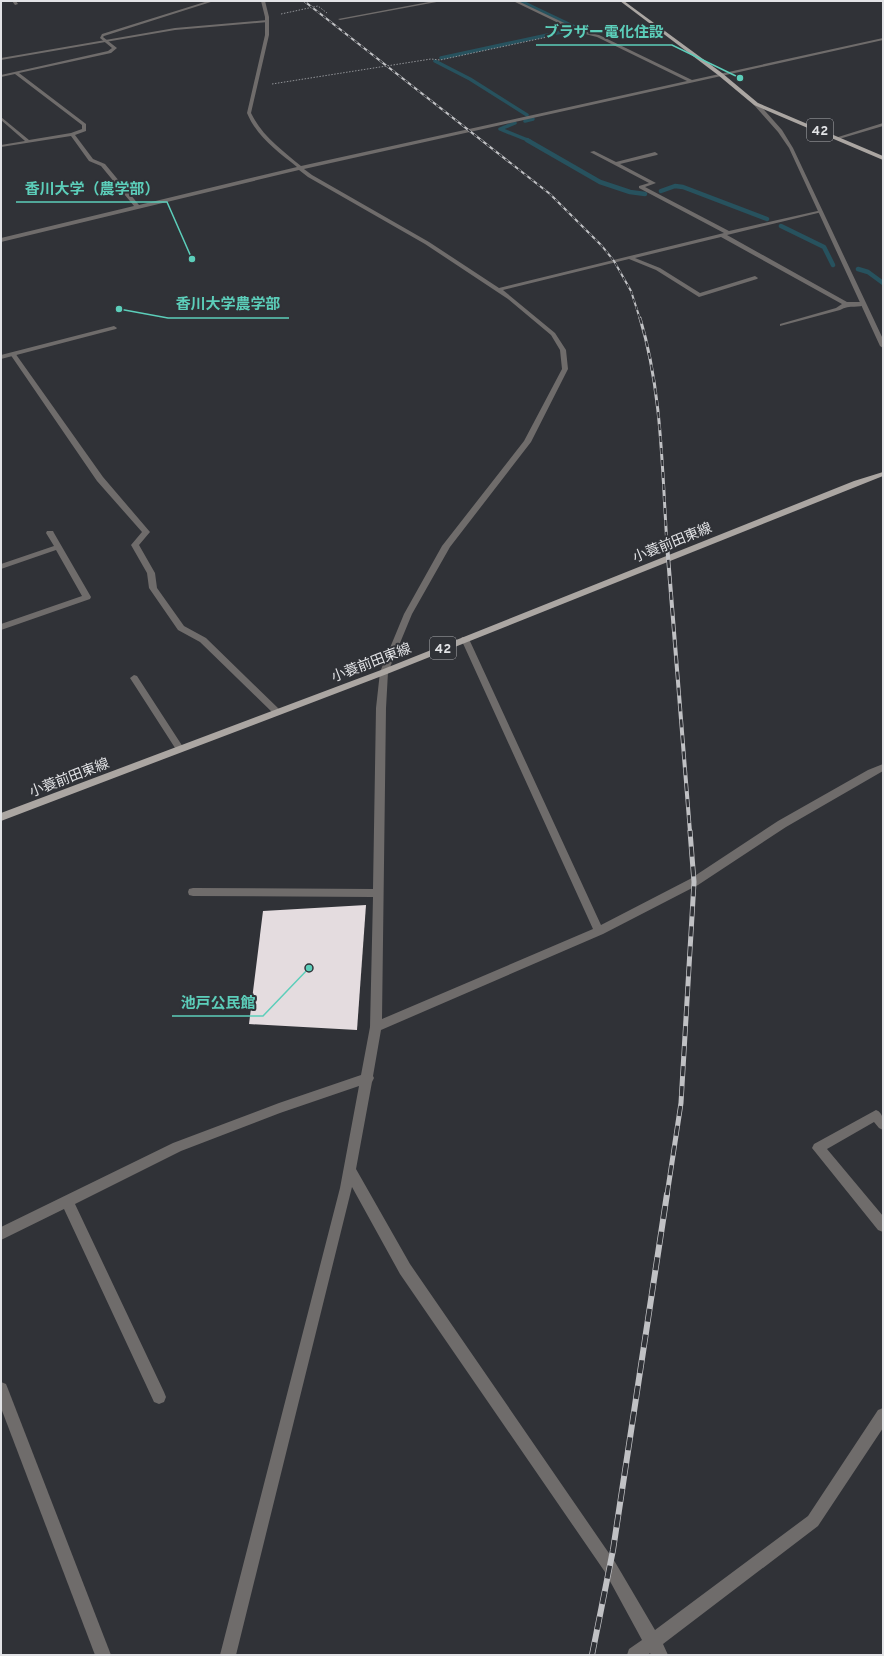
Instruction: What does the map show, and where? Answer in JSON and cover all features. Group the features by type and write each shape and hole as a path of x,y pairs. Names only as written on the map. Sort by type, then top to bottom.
{"main road":[{"name":"42","path":"622,1 720,74 756,104 883,158"},
{"name":"小蓑前田東線","path":"1,817 384,672 857,483 883,474"}],"street":[{"path":"1,76 95,56 115,48 101,37 103,35 212,1"},
{"path":"228,1655 350,1171 368,1078 376,1027 381,708 384,672 408,614 446,546 527,442 565,369 563,350 553,334 510,298 442,253 310,176 267,140 254,124 249,113 267,36 267,19 263,1"},
{"path":"340,19 440,1"},
{"path":"514,1 578,31 598,36 690,81"},
{"path":"1,59 174,29 267,19"},
{"path":"1,240 300,168 883,39"},
{"path":"1,146 72,134 84,130 84,125 16,73"},
{"path":"756,104 780,131 791,148 883,346"},
{"path":"1,118 28,141"},
{"path":"836,138 883,124"},
{"path":"72,134 91,160 103,165 138,208"},
{"path":"592,152 653,183 641,187 846,304"},
{"path":"615,164 655,154"},
{"path":"497,290 820,211"},
{"path":"628,258 658,269 699,295 755,278"},
{"path":"782,325 838,308 846,304 863,304"},
{"path":"1,357 114,328"},
{"path":"13,354 100,480 146,532 135,545 151,573 153,588 181,628 203,640 278,712"},
{"path":"1,627 87,597 50,533"},
{"path":"1,567 58,547"},
{"path":"465,639 599,931"},
{"path":"134,678 180,749"},
{"path":"376,1027 599,931 694,882 782,824 871,772 883,767"},
{"path":"193,892 378,893"},
{"path":"1,1234 177,1147 279,1108 368,1078"},
{"path":"883,1124 876,1115 818,1148 883,1226"},
{"path":"350,1171 406,1269 610,1567 657,1648"},
{"path":"67,1201 159,1397"},
{"path":"1,1389 103,1655"},
{"path":"635,1655 657,1648 813,1521 883,1415"}],"path":[{"path":"267,19 318,6 340,19"},
{"path":"255,85 276,84 431,59 440,60 578,31"}],"building":[{"path":"366,905 357,1030 249,1024 263,911"}],"waterway":[{"path":"520,1 579,29"},
{"path":"441,58 571,30"},
{"path":"435,61 470,79 527,115"},
{"path":"525,121 533,119"},
{"path":"515,123 500,129 530,141"},
{"path":"527,140 600,182 630,192 645,194"},
{"path":"661,191 675,186 683,187 767,219"},
{"path":"781,226 824,247 833,265"},
{"path":"858,269 868,272 883,283"}],"railway":[{"path":"304,1 550,194 602,246 614,261 631,291 640,319"},
{"path":"640,318 653,374 657,402 667,545"},
{"path":"667,544 690,832"},
{"path":"667,1195 681,1103 694,882 690,831"},
{"path":"592,1655 613,1550 667,1194"}],"place":[{"name":"ブラザー電化住設","path":"740,78"},
{"name":"香川大学（農学部）","path":"192,259"},
{"name":"香川大学農学部","path":"119,309"},
{"name":"池戸公民館","path":"309,968"}]}
